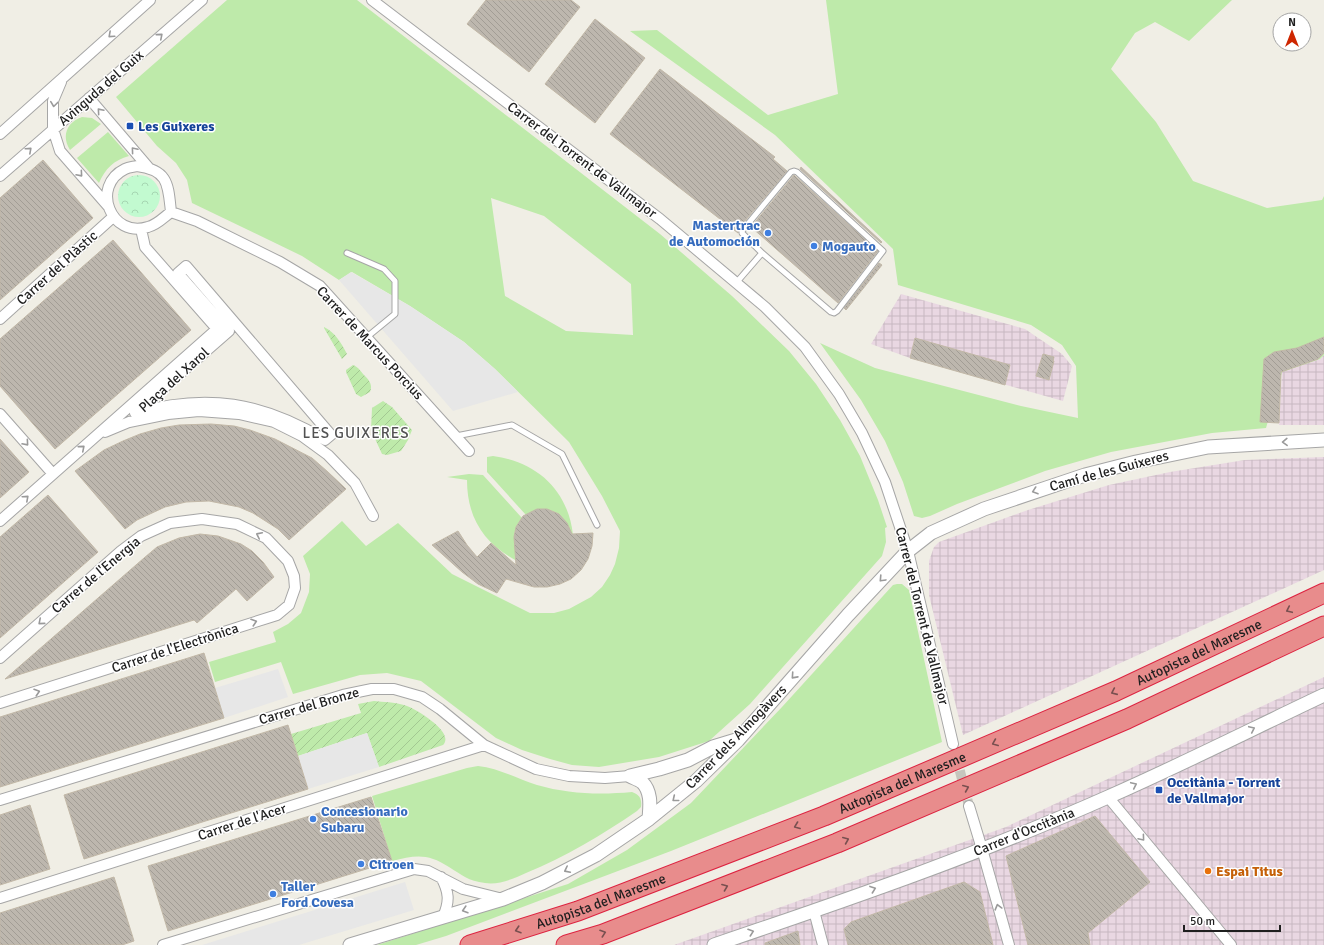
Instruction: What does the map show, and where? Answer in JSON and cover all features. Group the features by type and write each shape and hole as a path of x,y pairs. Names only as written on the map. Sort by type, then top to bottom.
{"highway":[{"name":"Autopista del Maresme","path":"470,945 578,911 824,816 1116,691 1324,593"},
{"path":"566,945 603,934 837,843 1127,719 1324,626"}],"street":[{"path":"0,134 150,0"},
{"name":"Avinguda del Guix","path":"0,176 202,0"},
{"name":"Carrer del Torrent de Vallmajor","path":"372,0 660,219 765,307 805,347 839,394 862,433 885,482 908,551 953,744"},
{"path":"62,80 54,101 53,129 60,151 108,206 114,217 121,224 131,228 141,229 156,224 171,212 168,185 163,177 148,167 137,166 126,168 116,174 110,184 107,194 108,206"},
{"path":"89,98 148,167"},
{"name":"Carrer de Marcus Porcius","path":"171,212 197,221 280,262 320,286 469,451"},
{"name":"Carrer del Plàstic","path":"0,319 114,217"},
{"path":"0,521 217,329 145,247 141,229"},
{"name":"Plaça del Xarol","path":"186,266 332,435 325,440 306,428 288,420 239,405 190,402 173,404 135,413 229,331 178,273 186,266"},
{"path":"96,436 129,422 168,414 199,411 239,414 274,422 302,436 328,456 355,483 373,516"},
{"path":"0,414 52,474"},
{"name":"Camí de les Guixeres","path":"908,551 931,533 984,508 1085,475 1136,462 1208,447 1324,440"},
{"name":"Carrer de l'Energia","path":"0,658 121,551 141,536 170,523 202,519 237,524 266,538 288,560"},
{"name":"Carrer dels Almogàvers","path":"350,945 503,898 542,883 596,855 649,819 696,781 738,740 848,615 908,551"},
{"name":"Carrer de l'Electrònica","path":"0,704 277,615 289,605 295,588 294,576 288,560"},
{"name":"Carrer del Bronze","path":"0,800 342,695 372,689 394,689 422,697 484,745 536,769 569,776 605,778 630,776"},
{"name":"Carrer d'Occitània","path":"714,945 814,911 982,849 1108,797 1324,696"},
{"name":"Carrer de l'Electrònica","path":"0,699 13,700"},
{"path":"630,776 688,760 713,747 738,740"},
{"name":"Carrer de l'Acer","path":"0,898 484,745"},
{"path":"630,776 641,782 649,794 649,819"},
{"path":"1108,797 1229,944"},
{"path":"969,806 1009,945"},
{"path":"163,945 414,869 428,871 478,893 503,898"},
{"path":"441,877 446,888 448,906 443,916"},
{"path":"814,911 823,945"}],"lane":[{"path":"794,171 797,172 883,251 842,306 834,313 762,253 742,235 742,231 791,172 794,171"},
{"path":"736,283 762,253"},
{"path":"348,254 384,269 395,281 394,314 367,337"},
{"path":"456,436 512,425 562,454 597,525"}],"shaded area":[{"path":"351,272 410,306 464,342 495,369 518,392 453,411 339,280"},
{"path":"901,294 1025,329 1062,354 1072,366 1063,401 910,358 871,344"},
{"path":"1324,355 1324,425 1279,425 1282,372 1320,359"},
{"path":"1324,457 1324,570 963,735 929,595 929,561 934,547 939,542 1028,510 1109,485 1170,472 1245,460"},
{"path":"278,669 288,697 224,718 215,688"},
{"path":"1324,677 1324,945 674,945 1006,827"},
{"path":"367,733 379,767 308,789 298,756"},
{"path":"405,882 414,910 299,945 202,945"}],"green space":[{"path":"227,0 357,0 660,234 732,296 789,351 816,384 840,420 860,456 887,527 885,528 886,542 882,556 750,704 709,741 659,757 599,767 572,765 550,759 522,750 496,738 421,681 387,673 360,675 293,694 281,662 215,682 209,662 276,642 273,632 288,624 301,613 309,592 310,574 303,556 342,521 366,546 398,523 452,574 530,613 554,613 569,609 591,597 602,587 615,564 619,548 620,531 602,496 569,442 495,369 464,342 410,306 352,272 339,280 302,256 192,203 187,180 176,163 157,146 116,97","holes":["491,198 544,216 631,284 633,335 566,331 505,296"]},
{"path":"826,0 1232,0 1189,41 1155,22 1135,33 1111,69 1156,122 1193,181 1267,208 1322,200 1324,196 1324,355 1320,359 1282,372 1266,428 1212,433 1111,452 1045,471 957,504 930,516 922,518 914,516 903,482 885,441 861,400 820,343 875,368 1021,406 1078,418 1076,366 1062,345 1031,325 898,285 893,249 775,135 630,31 657,30 768,115 838,94"},
{"path":"82,117 92,118 101,124 70,150 66,140 67,130 73,122"},
{"path":"108,132 129,156 114,163 104,173 99,183 77,158"},
{"path":"139,175 154,181 160,196 154,211 139,217 124,211 118,196 124,181"},
{"path":"324,328 335,335 343,346 347,354 342,359"},
{"path":"353,365 360,370 371,384 370,392 361,397 356,394 346,372 346,370"},
{"path":"383,401 392,407 412,430 401,451 387,455 382,454 371,430 372,408"},
{"path":"493,456 509,459 523,465 548,481 565,505 570,519 573,535 571,535 568,527 560,515 554,512 541,510 534,511 526,515 487,472 487,457"},
{"path":"469,474 483,475 522,518 514,535 515,545 521,563 498,548 481,530 471,507 467,480 447,477"},
{"path":"902,584 909,590 942,742 671,851 446,936 416,945 377,945 568,884 627,850 691,803 782,707 893,585"},
{"path":"374,701 404,705 421,714 434,723 443,733 445,740 443,745 379,767 367,733 298,756 291,734 361,713 358,704"},
{"path":"478,766 501,771 530,783 560,790 596,793 632,792 637,794 640,798 641,807 610,829 569,853 541,867 501,882 490,883 474,881 441,862 428,857 408,857 392,861 372,796"}],"building":[{"path":"486,0 571,0 580,7 529,72 467,24"},
{"path":"595,19 645,58 595,123 545,84"},
{"path":"660,69 775,157 773,159 787,171 739,228 738,233 610,134"},
{"path":"43,160 93,218 0,300 0,198"},
{"path":"801,167 882,242 881,243 800,169"},
{"path":"794,175 878,251 838,303 751,227"},
{"path":"113,240 191,330 55,449 0,386 0,339"},
{"path":"879,263 882,265 846,310 844,308"},
{"path":"1324,337 1324,353 1318,359 1281,372 1279,423 1260,422 1264,359 1274,352 1297,348"},
{"path":"915,338 1010,365 1005,385 910,358"},
{"path":"1043,354 1054,357 1049,380 1036,376"},
{"path":"211,424 234,426 275,439 312,458 346,489 289,540 278,529 253,513 239,507 209,501 186,502 165,507 137,520 125,529 75,471 104,450 140,434 179,425"},
{"path":"0,439 29,472 0,498"},
{"path":"48,495 98,552 0,638 0,537"},
{"path":"537,509 547,509 559,514 567,523 572,534 593,533 592,546 588,559 581,570 571,579 560,584 547,587 534,587 506,579 497,593 478,584 432,545 458,531 477,557 491,543 516,565 514,537 516,527 523,516"},
{"path":"200,534 218,536 241,544 252,551 263,562 274,577 247,601 236,589 197,623 194,620 5,679 157,547 179,538"},
{"path":"204,653 224,718 0,787 0,717"},
{"path":"288,725 308,789 84,859 64,795"},
{"path":"371,797 392,861 168,931 148,866"},
{"path":"30,805 50,869 0,885 0,815"},
{"path":"1095,816 1150,882 1088,933 1090,945 1028,945 1006,856"},
{"path":"114,877 134,941 122,945 0,945 0,913"},
{"path":"964,882 980,892 993,945 848,945 844,929 851,922"},
{"path":"798,931 800,945 765,945 765,943"}],"tunnel":[{"path":"956,756 969,806"}],"place":[{"name":"Les Guixeres","path":"130,126"},
{"name":"Mastertrac de Automoción","path":"768,233"},
{"name":"Mogauto","path":"814,246"},
{"name":"Occitània - Torrent de Vallmajor","path":"1159,790"},
{"name":"Concesionario Subaru","path":"313,819"},
{"name":"Citroen","path":"361,864"},
{"name":"Espai Titus","path":"1208,871"},
{"name":"Taller Ford Covesa","path":"273,894"}],"district":[{"name":"LES GUIXERES","path":"356,433"}]}
